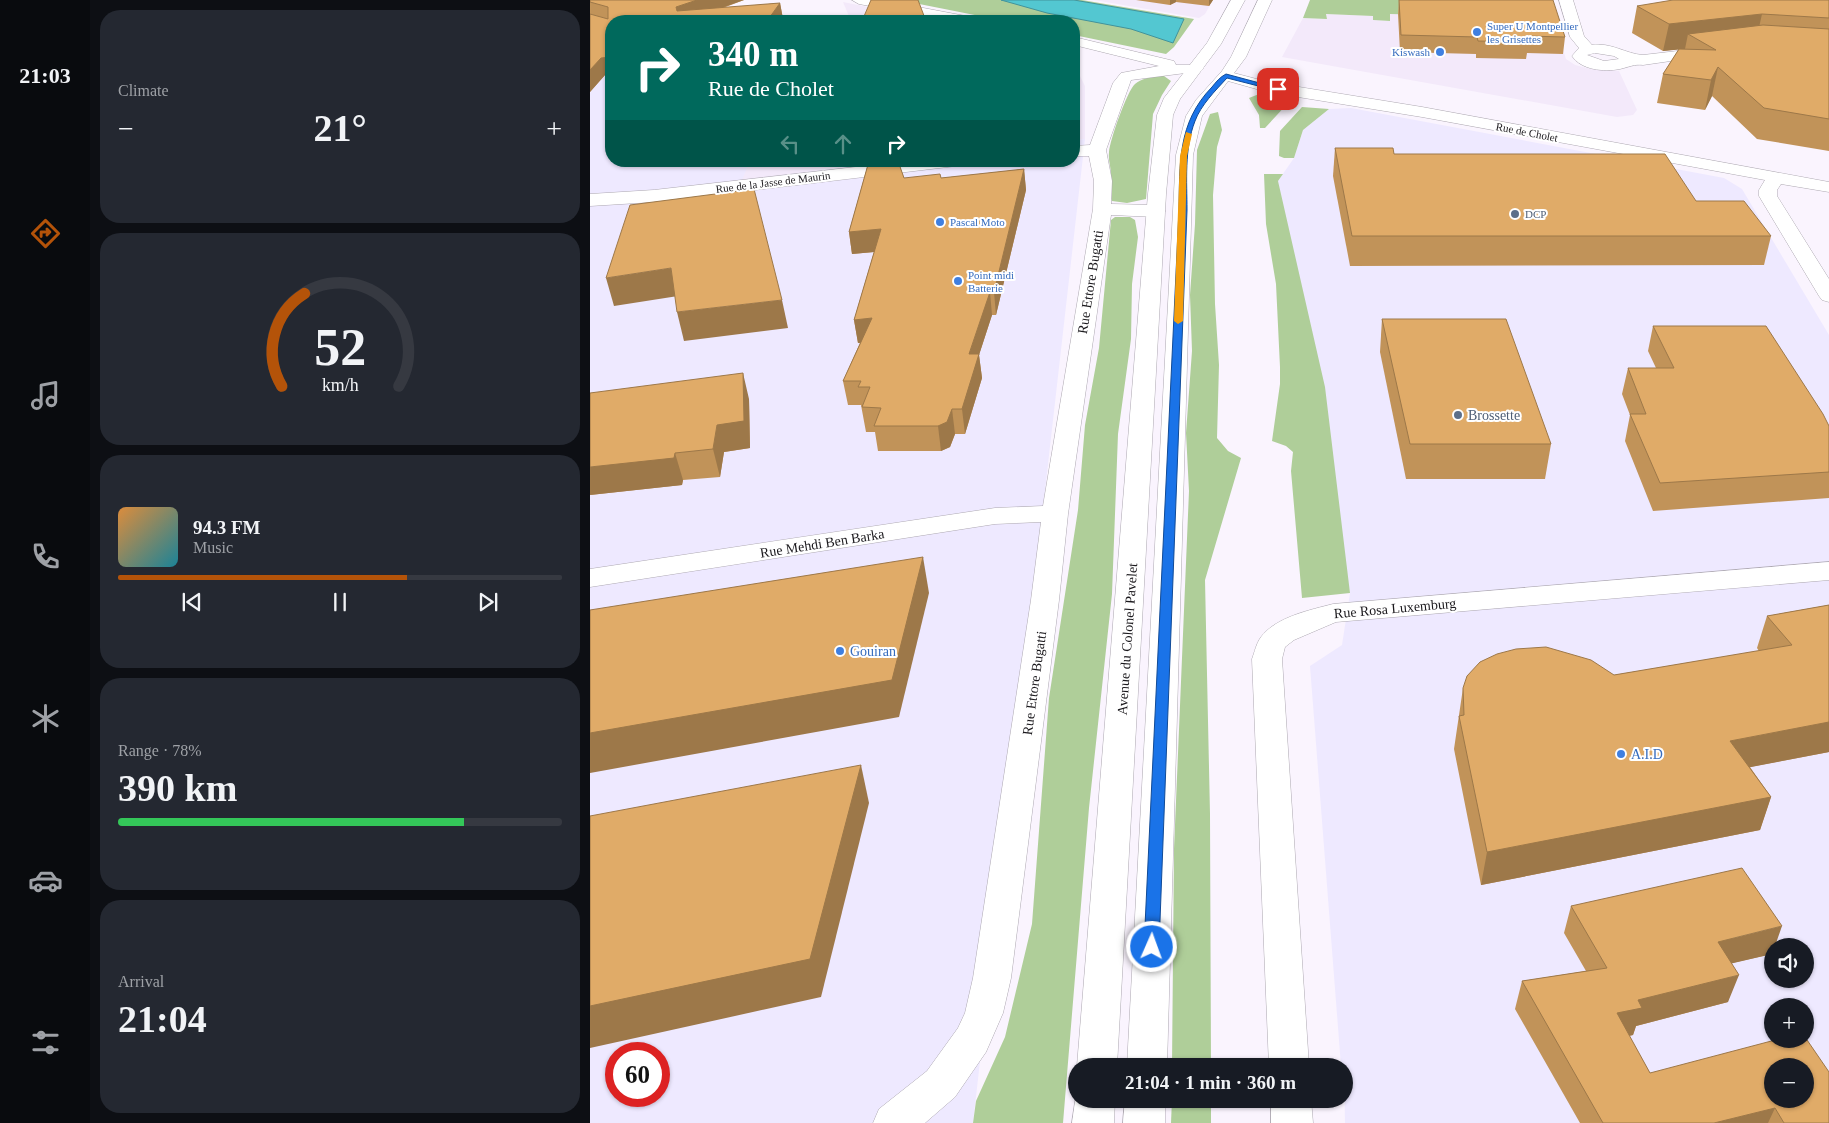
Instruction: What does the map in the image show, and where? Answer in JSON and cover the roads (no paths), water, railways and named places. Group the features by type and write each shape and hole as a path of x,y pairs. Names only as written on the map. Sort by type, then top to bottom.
{"street":[{"path":"859,0 939,15"},
{"name":"Avenue du Colonel Pavelet","path":"1098,1058 1156,212 1165,114 1172,98 1214,44 1238,0"},
{"path":"1147,1058 1184,156 1191,121 1208,95 1226,76 1242,51 1265,0"},
{"path":"1566,0 1577,37 1588,50 1582,52 1579,56 1586,61 1597,64 1621,64 1629,59 1643,60 1730,49"},
{"path":"1080,42 1152,61 1196,68 1226,76"},
{"path":"1080,43 1114,61 1126,76"},
{"path":"1080,151 1097,150 1121,83 1126,76 1163,70 1196,68"},
{"name":"Rue de Cholet","path":"1226,76 1278,89 1422,112 1829,187"},
{"name":"Rue Ettore Bugatti","path":"894,1123 941,1084 972,1040 984,1013 992,978 1030,714 1055,514 1102,209 1103,181 1097,150"},
{"name":"Rue de la Jasse de Maurin","path":"590,200 654,196 904,167"},
{"path":"1775,178 1768,190 1768,196 1829,296"},
{"path":"1102,209 1156,212 1183,192"},
{"name":"Rue Mehdi Ben Barka","path":"590,578 995,516 1055,514"},
{"name":"Rue Rosa Luxemburg","path":"1289,1058 1268,659 1271,644 1281,635 1309,621 1333,613 1829,571"},
{"path":"1093,1123 1094,1108"},
{"path":"1144,1123 1145,1108"},
{"path":"1291,1108 1292,1123"}],"water":[{"path":"1001,0 1074,0 1184,19 1173,43 1131,29 1080,19 1080,15 1047,13"}],"place":[{"name":"Super U Montpellier les Grisettes","path":"1477,32"},
{"name":"Kiswash","path":"1440,52"},
{"name":"DCP","path":"1515,214"},
{"name":"Pascal Moto","path":"940,222"},
{"name":"Point midi Batterie","path":"958,281"},
{"name":"Brossette","path":"1458,415"},
{"name":"Gouiran","path":"840,651"},
{"name":"A.I.D","path":"1621,754"}]}
